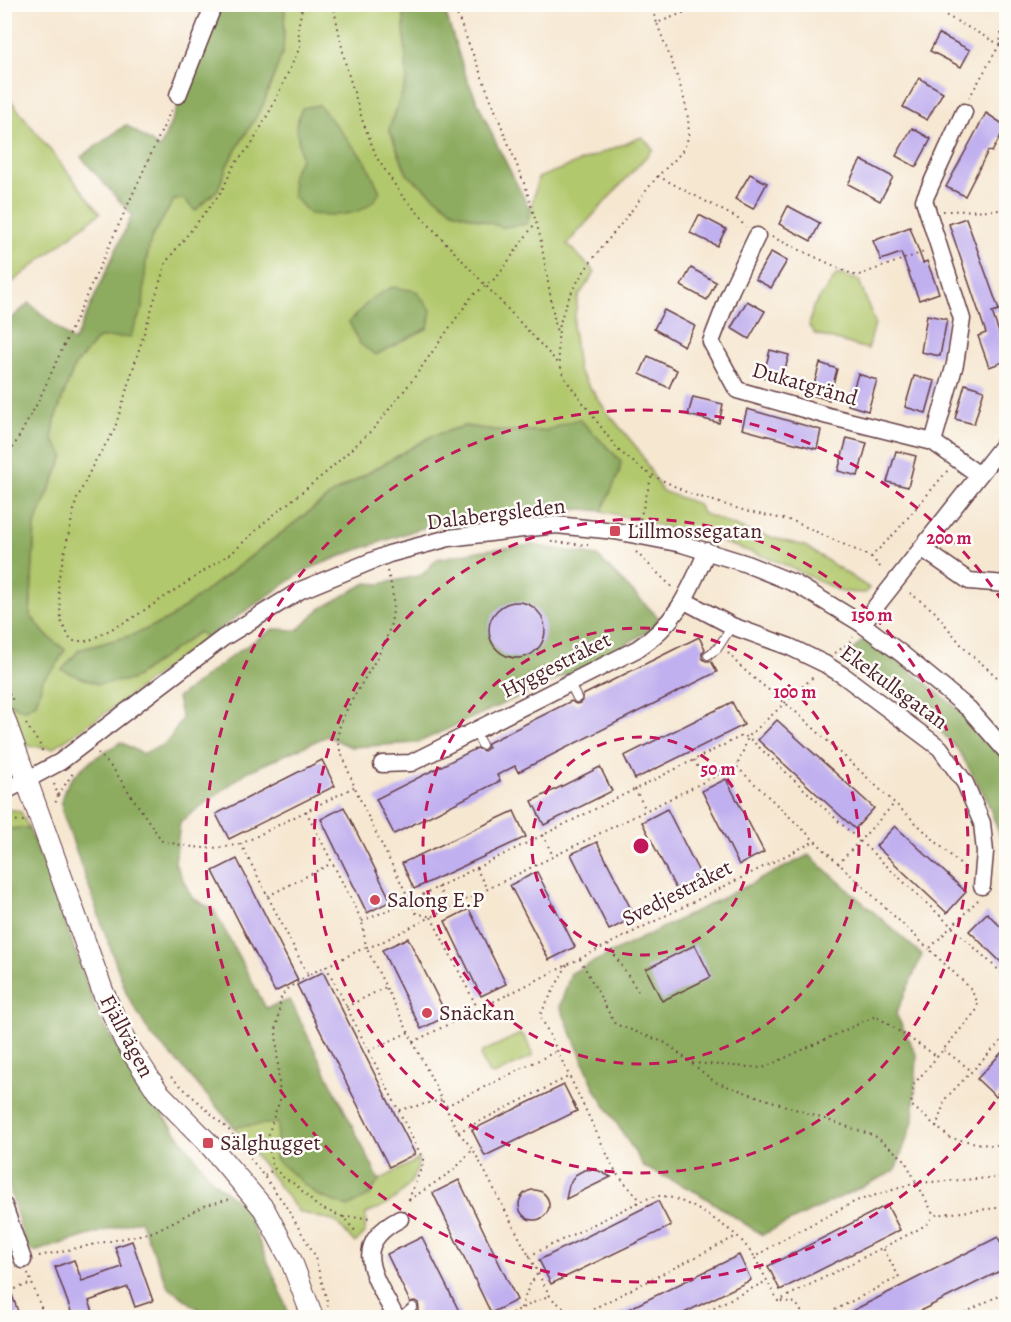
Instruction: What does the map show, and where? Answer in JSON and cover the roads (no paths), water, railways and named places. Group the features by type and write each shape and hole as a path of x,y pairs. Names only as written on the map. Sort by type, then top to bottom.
{"street":[{"path":"178,94 214,4"},
{"path":"933,442 955,364 962,319 924,200 964,112"},
{"name":"Dukatgränd","path":"757,236 731,290 711,342 737,390 933,442 979,476"},
{"path":"862,624 1006,441"},
{"name":"Dalabergsleden","path":"4,792 48,769 223,638 301,590 389,554 449,538 563,525 636,534 708,551 796,584 862,624 969,709 1006,751"},
{"path":"923,549 969,581 1006,584"},
{"name":"Hyggestråket","path":"382,764 411,763 479,738 573,691 653,639 685,601 708,551"},
{"name":"Ekekullsgatan","path":"685,601 732,626 790,647 825,664 940,748 965,783 982,823 985,852 982,886"},
{"name":"Fjällvägen","path":"14,714 27,781 102,992 125,1041 158,1092 208,1143 257,1182 264,1209 300,1282 313,1317"},
{"path":"4,1206 23,1260"},
{"path":"398,1317 370,1263 370,1251 375,1237 400,1212"}],"lane":[{"path":"708,654 717,649 732,626"},
{"path":"398,1317 413,1307"}],"place":[{"name":"Lillmossegatan","path":"615,531"},
{"name":"Salong E.P","path":"375,900"},
{"name":"Snäckan","path":"427,1013"},
{"name":"Sälghugget","path":"208,1143"}]}
